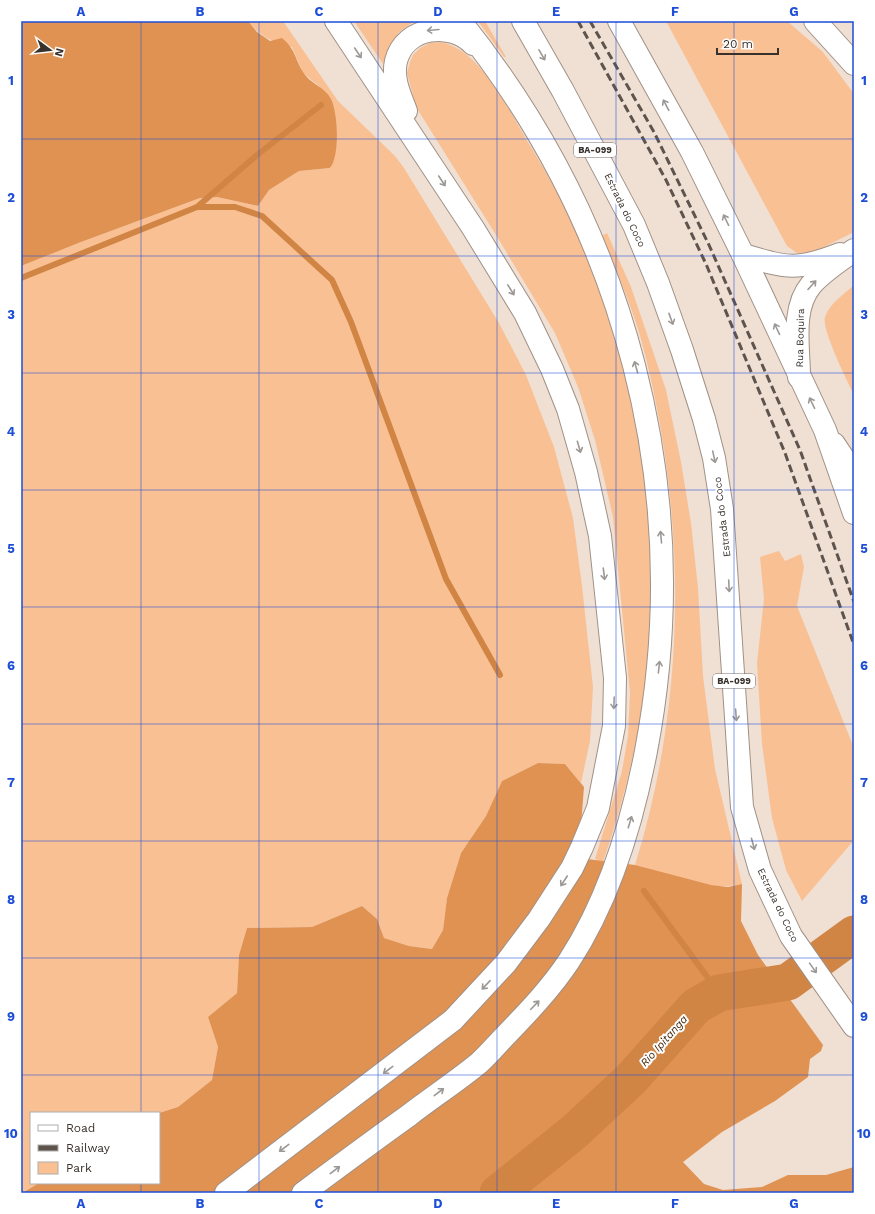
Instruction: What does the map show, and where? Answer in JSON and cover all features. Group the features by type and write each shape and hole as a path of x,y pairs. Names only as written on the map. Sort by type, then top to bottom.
{"main road":[{"path":"226,1193 453,1020 506,963 539,919 572,868 598,808 614,726 615,678 600,536 586,472 568,409 552,369 525,313 473,228 336,21"},
{"path":"303,1193 480,1062 542,998 570,959 600,903 619,859 638,797 652,724 660,665 663,608 662,553 650,437 638,375 624,326 608,279 585,226 553,161 490,60 460,21"},
{"name":"Estrada do Coco","path":"523,21 563,91 634,225 658,283 704,419 714,458 722,509 742,807 760,870 791,936 854,1026"},
{"path":"619,21 688,145 743,255 825,430 854,514"},
{"path":"815,21 854,64"},
{"path":"420,148 396,85 396,60 402,49 418,34 429,30 442,30 462,35 470,40 490,60"},
{"name":"Rua Boquira","path":"743,255 784,266 802,267 854,249"},
{"name":"Rua Boquira","path":"799,377 798,318 803,298 812,284 854,249"},
{"path":"825,430 854,474"}],"green space":[{"path":"248,21 283,21 338,101 395,156 404,168 499,323 526,375 554,447 573,518 593,687 590,741 581,783 565,764 538,763 502,781 486,816 461,853 447,898 443,930 432,949 409,946 384,938 377,919 362,906 312,927 247,928 239,955 237,993 208,1017 218,1047 212,1080 178,1107 160,1113 30,1112 30,1184 37,1184 21,1193 21,266 200,198 217,197 258,206 269,190 299,171 331,168 320,87 303,73 292,47 267,38"},
{"path":"354,21 415,21 399,32 383,64"},
{"path":"478,21 485,21 506,57 504,57"},
{"path":"666,21 787,21 823,52 854,94 854,232 814,252 797,253 787,246"},
{"path":"440,42 454,47 468,56 480,67 491,81 543,167 559,197 588,257 606,307 622,359 635,413 644,468 650,523 652,577 651,632 646,685 634,753 623,797 603,862 595,859 622,771 628,736 630,692 613,517 595,440 578,387 555,333 416,107 407,73 410,62 413,55 420,48 430,43"},
{"path":"607,233 631,287 666,390 681,462 691,523 698,588 703,676 715,769 742,884 715,886 701,884 674,878 635,865 652,801 665,735 672,669 675,603 673,536 667,470 656,404 641,339 633,313 602,236"},
{"path":"854,285 854,395 831,344 825,323 825,317 827,312 837,300"},
{"path":"779,551 785,561 801,554 804,567 797,606 854,748 854,840 802,901 786,870 772,818 762,744 757,663 764,599 760,557"}],"shaded area":[{"path":"21,21 248,21 257,32 270,41 282,38 287,42 306,76 325,91 331,99 335,114 337,134 337,145 333,162 330,168 299,171 269,190 258,206 217,197 200,198 21,266"},
{"path":"538,763 565,764 584,787 581,825 575,835 570,852 571,857 635,865 711,885 728,887 742,884 741,921 758,955 823,1045 821,1051 810,1059 808,1077 775,1101 722,1132 683,1162 704,1184 723,1190 762,1187 788,1175 826,1175 854,1167 854,1193 22,1193 37,1184 160,1184 160,1113 178,1107 212,1080 218,1047 208,1017 237,993 239,955 247,928 312,927 362,906 377,919 384,938 409,946 432,949 443,930 447,898 461,853 486,816 502,781"}],"waterway":[{"path":"197,207 257,155 321,105"},
{"path":"21,278 197,207 235,207 262,216 332,280 351,322 446,579 500,675"},
{"path":"644,891 719,993"},
{"name":"Rio Ipitanga","path":"498,1193 574,1132 631,1079 696,1006 719,993 788,982 854,934"}],"railway":[{"path":"578,21 666,180 706,264 785,453 854,645"},
{"path":"590,21 654,132 709,245 800,450 854,602"}]}
